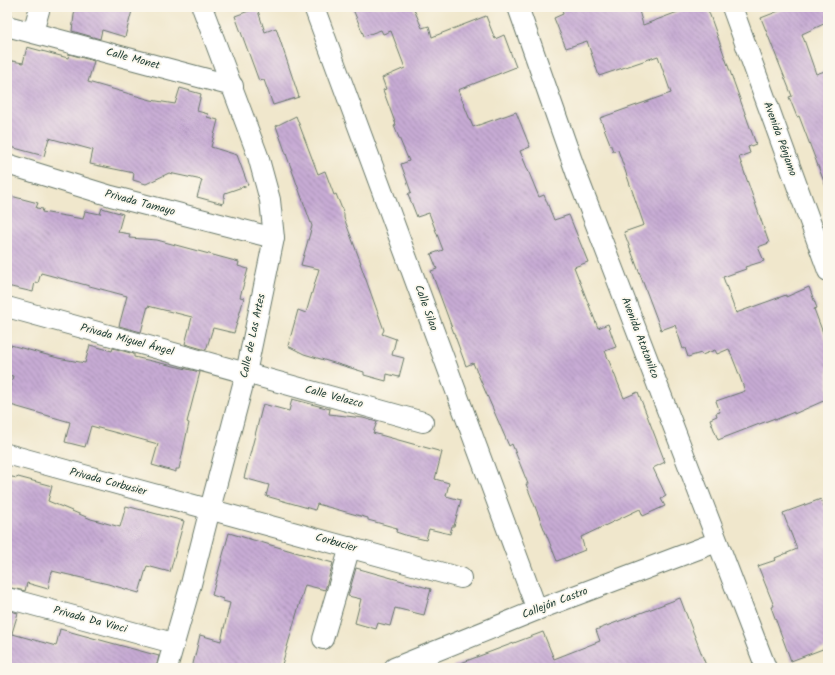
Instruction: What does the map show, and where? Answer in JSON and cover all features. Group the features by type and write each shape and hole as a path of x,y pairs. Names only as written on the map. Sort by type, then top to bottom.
{"street":[{"path":"33,32 40,7"},
{"name":"Calle de Las Artes","path":"167,668 191,584 246,373 274,238 270,200 258,156 233,86 202,7"},
{"name":"Calle Silao","path":"314,7 537,610"},
{"name":"Avenida Atotonilco","path":"518,7 578,178 766,668"},
{"name":"Avenida Pénjamo","path":"732,7 828,271"},
{"name":"Calle Monet","path":"7,26 233,86"},
{"name":"Privada Tamayo","path":"7,164 111,196 274,238"},
{"name":"Privada Miguel Ángel","path":"7,307 246,373"},
{"name":"Calle Velazco","path":"246,373 423,422"},
{"name":"Privada Corbusier","path":"7,454 210,509"},
{"name":"Corbucier","path":"210,509 461,578"},
{"name":"Callejón Castro","path":"394,668 537,610 717,542"},
{"path":"323,640 350,547"},
{"name":"Privada Da Vinci","path":"7,598 173,643"}],"building":[{"path":"75,7 133,7 125,37 102,30 100,39 72,31"},
{"path":"352,7 413,7 422,28 429,26 432,37 486,16 495,39 504,35 516,67 458,90 473,127 516,112 530,147 520,151 539,197 544,195 554,220 569,215 588,262 574,267 598,328 608,324 616,347 605,351 624,398 638,392 665,462 653,468 666,496 661,499 665,506 643,516 640,509 581,537 585,550 557,561 526,484 528,484 512,444 509,446 473,363 466,366 431,271 437,269 431,254 443,250 429,213 417,217 408,194 411,192 401,164 409,161 394,126 396,125 383,90 386,89 382,78 405,68 391,31 383,34 381,30 364,36"},
{"path":"561,7 638,7 643,25 691,7 707,7 756,144 748,147 750,153 739,157 769,243 758,247 764,261 745,267 746,269 723,277 736,313 786,295 786,297 809,287 817,308 814,309 828,346 828,399 794,414 794,412 775,420 775,418 718,440 710,419 717,416 716,413 720,412 716,401 745,391 737,369 729,349 717,354 715,350 702,355 701,353 688,357 685,348 683,349 675,325 661,330 624,232 644,225 618,150 613,151 600,118 671,93 658,56 599,76 587,41 566,48 554,18 563,14"},
{"path":"789,7 828,7 828,22 802,34 816,74 828,70 828,186 826,187 799,116 797,117 789,97 792,96 761,18"},
{"path":"257,8 265,32 276,28 299,97 273,105 264,80 259,81 235,16"},
{"path":"27,47 68,58 69,54 94,61 88,82 151,100 175,104 180,88 201,94 197,111 208,114 207,117 218,120 211,147 237,155 248,185 225,193 223,204 197,197 202,180 169,173 146,184 133,180 134,173 90,164 93,150 49,138 44,156 7,146 7,60 23,63"},
{"path":"296,116 318,174 325,171 334,195 336,194 344,214 344,218 384,330 382,334 396,339 392,355 404,358 399,377 387,374 386,381 364,375 364,372 304,354 288,346 298,310 306,313 319,269 301,265 312,226 276,126"},
{"path":"7,195 38,203 36,208 43,209 42,212 83,219 85,211 100,214 102,208 123,214 118,232 130,234 129,238 157,240 239,262 238,266 248,269 240,297 244,298 234,333 213,328 206,350 185,344 192,317 148,306 141,332 119,326 127,296 41,273 38,283 35,282 33,292 7,286"},
{"path":"7,344 58,358 85,363 90,345 112,351 113,348 134,354 134,357 200,372 187,422 189,423 179,469 176,469 176,472 152,465 158,444 91,426 85,447 65,442 70,422 7,404 7,398 13,376 7,375"},
{"path":"292,399 330,409 329,414 363,418 377,422 373,433 442,452 435,479 449,483 446,496 461,500 454,526 452,526 450,534 429,529 426,540 405,535 396,532 397,528 368,520 368,518 317,504 315,510 266,496 269,485 244,478 263,404 289,411"},
{"path":"7,476 18,477 52,486 48,501 91,519 120,527 126,506 184,521 170,572 147,566 139,593 52,571 48,589 27,583 25,591 7,587"},
{"path":"821,499 828,517 828,647 791,661 771,607 774,606 758,566 776,560 775,558 797,549 783,513"},
{"path":"229,533 333,563 325,590 305,585 281,668 192,668 200,635 221,641 230,603 212,595"},
{"path":"356,568 431,589 424,615 395,608 390,626 378,623 376,629 355,623 361,599 348,596"},
{"path":"680,598 707,668 453,668 453,666 543,632 554,659 600,641 596,630"},
{"path":"7,610 18,613 12,633 9,633 56,646 60,629 159,656 156,668 7,668"}]}
